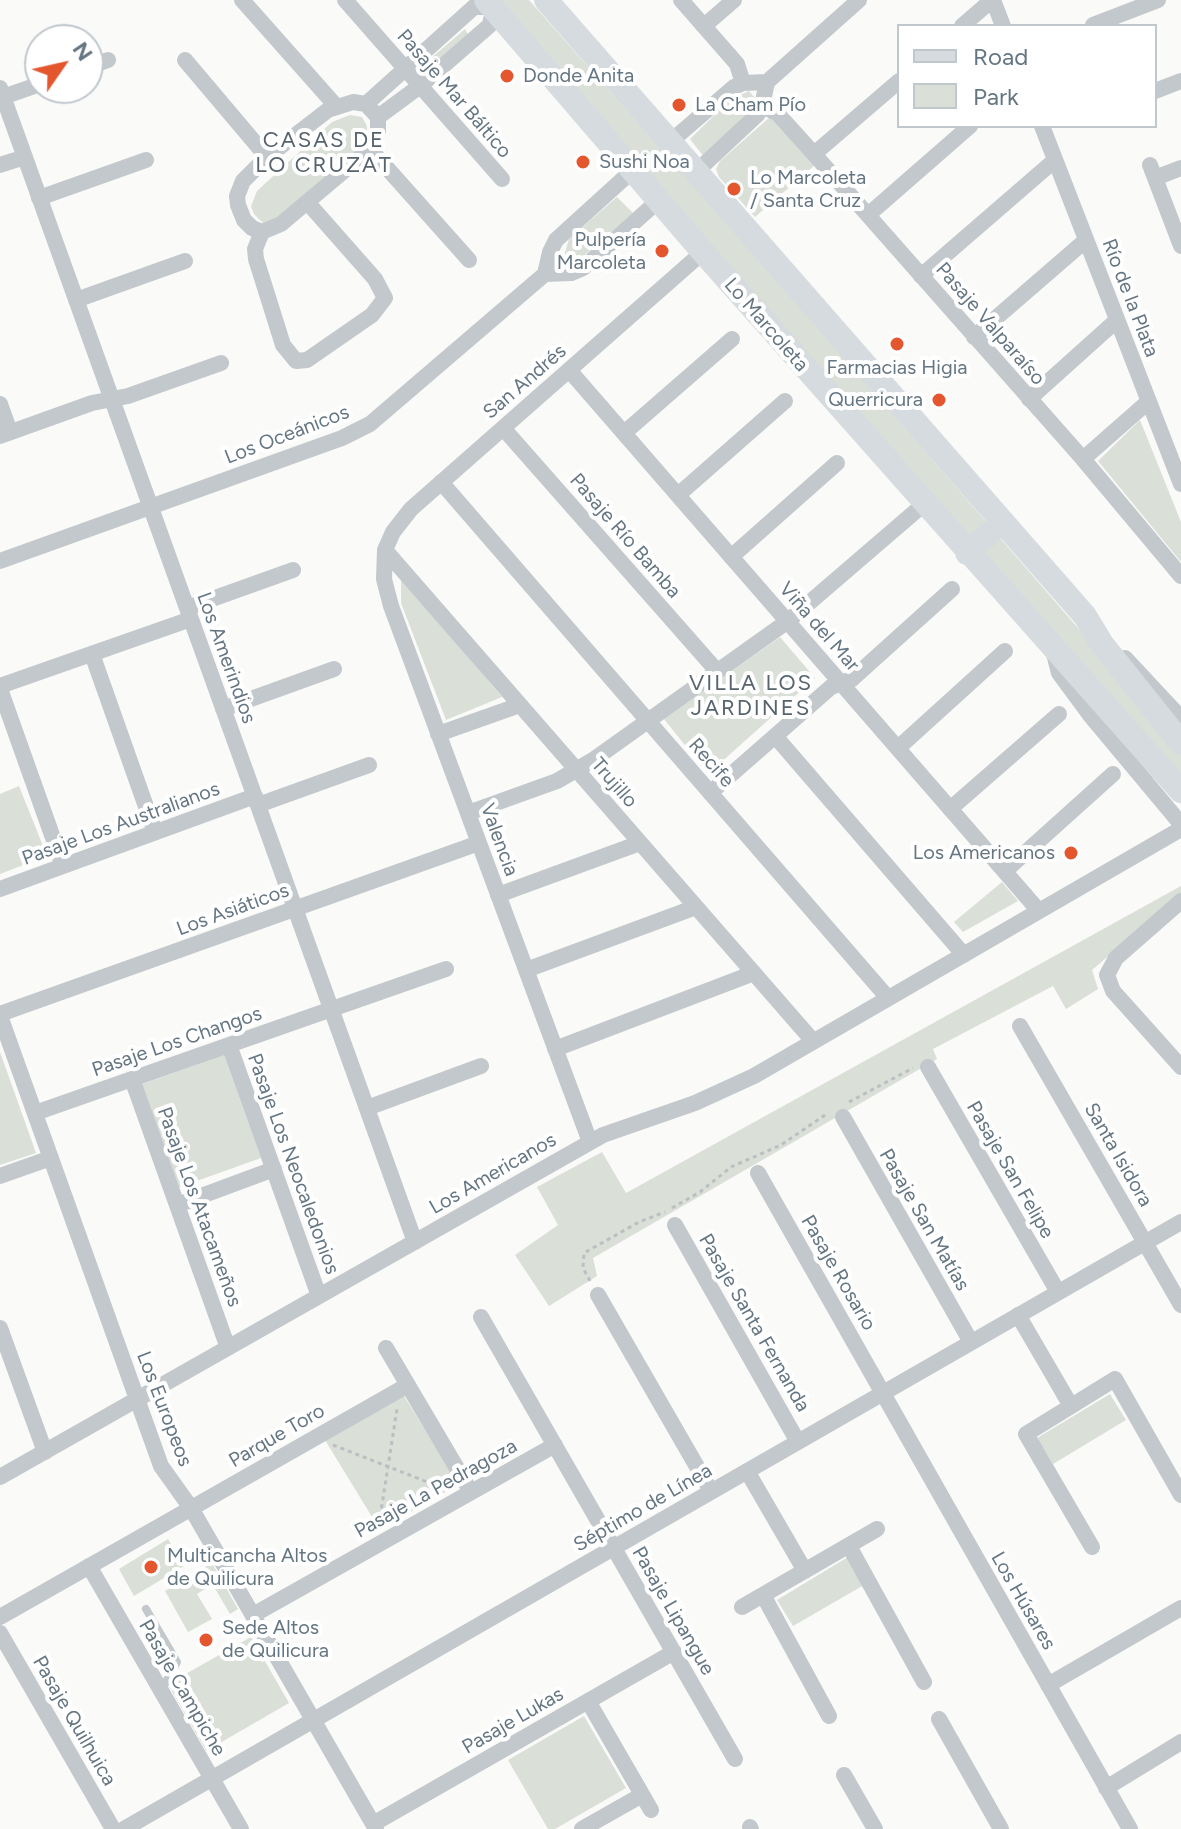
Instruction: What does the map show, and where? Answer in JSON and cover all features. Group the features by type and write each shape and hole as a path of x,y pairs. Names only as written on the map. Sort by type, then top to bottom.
{"main road":[{"path":"546,0 1085,616 1102,644 1181,743"},
{"name":"Lo Marcoleta","path":"492,2 658,201 1181,791"},
{"path":"967,553 1002,522"},
{"path":"1052,645 1085,616"}],"street":[{"path":"242,0 336,106"},
{"name":"Pasaje Mar Báltico","path":"345,0 502,179"},
{"path":"681,0 737,64 743,83"},
{"path":"704,26 734,0"},
{"path":"696,172 748,125 762,106 767,82 859,0"},
{"path":"964,24 993,0 1002,24"},
{"path":"1092,21 1158,0"},
{"path":"366,104 474,7 492,2 490,25 420,86 378,117 375,142 370,149 281,224 262,232 244,220 237,196 243,181 267,157 336,106 353,102 366,104 378,117"},
{"path":"104,61 108,60"},
{"path":"185,60 267,157"},
{"path":"1157,90 1181,81"},
{"path":"670,142 725,93 743,83 767,82"},
{"path":"814,154 897,83"},
{"path":"2,92 24,87"},
{"name":"Los Amerindios","path":"2,92 415,1242"},
{"name":"Pasaje Valparaíso","path":"762,106 777,113 814,154 1083,459 1181,576"},
{"path":"868,215 968,128"},
{"name":"Río de la Plata","path":"1043,128 1181,484"},
{"path":"370,149 469,260"},
{"path":"0,165 25,157"},
{"path":"39,198 146,160"},
{"path":"921,276 1055,160"},
{"path":"1181,168 1152,171 1181,246"},
{"name":"Los Oceánicos","path":"0,561 342,438 370,424 545,274 556,240 632,171"},
{"path":"545,274 571,273 583,268 658,201"},
{"path":"262,232 255,249 256,259 283,345 296,361 315,356 372,315 385,298 375,279 308,203"},
{"path":"974,337 1086,240"},
{"name":"San Andrés","path":"385,550 401,520 441,482 703,252"},
{"path":"76,300 185,261"},
{"path":"1029,399 1117,320"},
{"path":"624,433 732,339"},
{"path":"0,404 5,434 221,363"},
{"name":"Viña del Mar","path":"569,370 1039,911"},
{"path":"678,495 785,401"},
{"path":"1083,459 1149,401"},
{"name":"Pasaje Río Bamba","path":"503,428 717,671"},
{"path":"731,557 837,463"},
{"name":"Recife","path":"441,482 888,998"},
{"path":"468,813 557,781 577,770 788,621 924,504"},
{"name":"Trujillo","path":"385,550 813,1041"},
{"name":"Valencia","path":"385,550 387,593 590,1142"},
{"path":"63,866 0,688 92,654 293,570"},
{"path":"710,793 831,687 852,679 952,589"},
{"path":"1102,644 1129,661 1181,718"},
{"name":"Lo Marcoleta","path":"1052,645 1059,673 1181,826"},
{"path":"898,748 1005,651"},
{"path":"92,654 155,832"},
{"path":"223,709 334,669"},
{"path":"438,734 520,705"},
{"path":"950,809 1059,714"},
{"path":"775,736 964,955"},
{"name":"Pasaje Los Australianos","path":"0,889 155,832 369,765"},
{"path":"1005,871 1113,774"},
{"name":"Los Americanos","path":"0,1477 590,1142 616,1129 716,1095 964,955 1181,826"},
{"name":"Los Asiáticos","path":"0,1015 479,843"},
{"path":"498,895 640,843"},
{"path":"1181,901 1116,958 1107,975 1113,991 1181,1067"},
{"path":"526,970 696,907"},
{"name":"Pasaje Los Changos","path":"35,1113 446,969"},
{"path":"555,1049 754,973"},
{"name":"Los Europeos","path":"0,1015 161,1466 191,1508 374,1826"},
{"name":"Santa Isidora","path":"1020,1026 1181,1305"},
{"name":"Pasaje Los Neocaledonios","path":"229,1045 319,1296"},
{"path":"367,1108 481,1066"},
{"name":"Pasaje San Felipe","path":"928,1067 1058,1292"},
{"name":"Pasaje Los Atacameños","path":"132,1079 228,1348"},
{"name":"Pasaje San Matías","path":"843,1117 971,1342"},
{"path":"0,1176 51,1158"},
{"path":"177,1205 274,1169"},
{"name":"Pasaje Rosario","path":"758,1173 881,1394"},
{"name":"Séptimo de Línea","path":"124,1829 1181,1222"},
{"name":"Pasaje Santa Fernanda","path":"675,1225 798,1442"},
{"path":"598,1295 711,1491"},
{"path":"1018,1315 1071,1406"},
{"name":"Pasaje Lipangue","path":"481,1317 735,1759"},
{"path":"0,1328 45,1452"},
{"path":"386,1348 404,1387 467,1494"},
{"path":"1092,1547 1026,1434 1115,1379 1181,1495"},
{"name":"Parque Toro","path":"0,1617 404,1387"},
{"name":"Los Húsares","path":"881,1394 1130,1829"},
{"name":"Pasaje La Pedragoza","path":"253,1615 555,1445"},
{"path":"747,1471 805,1571"},
{"path":"742,1607 877,1529"},
{"path":"849,1546 924,1682"},
{"name":"Pasaje Campiche","path":"89,1566 241,1829"},
{"path":"763,1595 829,1716"},
{"path":"1048,1685 1181,1608"},
{"name":"Pasaje Quilhuica","path":"0,1633 113,1829"},
{"name":"Pasaje Lukas","path":"374,1826 674,1652"},
{"path":"588,1701 651,1810"},
{"path":"939,1719 1001,1829"},
{"path":"1106,1788 1181,1742"},
{"path":"844,1775 875,1829"},
{"path":"582,1829 642,1795"}],"lane":[{"path":"146,1609 177,1662 161,1691"}],"path":[{"path":"584,1253 583,1268 598,1295"},
{"path":"375,1546 404,1387"},
{"path":"322,1434 333,1446 467,1494"}],"green space":[{"path":"493,0 529,0 762,263 1181,747 1181,783"},
{"path":"465,29 469,36 431,70 423,65"},
{"path":"749,91 758,102 749,118 704,157 690,139 731,99"},
{"path":"350,115 362,117 367,126 367,141 267,227 254,214 251,206 257,191 332,122"},
{"path":"770,117 815,165 755,217 719,177 716,169 720,161"},
{"path":"617,197 633,213 581,258 564,256 569,239"},
{"path":"1140,420 1181,522 1181,562 1098,461"},
{"path":"401,578 502,697 446,720 401,603"},
{"path":"780,637 815,678 708,774 664,719"},
{"path":"19,786 47,856 0,874 0,794"},
{"path":"1002,882 1018,901 963,932 954,922"},
{"path":"1181,886 1181,894 1092,970 1098,989 1066,1009 1053,986 933,1049 937,1059 593,1258 597,1276 549,1306 515,1255 558,1225 537,1187 602,1152 626,1193"},
{"path":"0,1052 36,1153 0,1165"},
{"path":"224,1055 261,1158 177,1188 140,1085"},
{"path":"1110,1394 1126,1420 1053,1464 1037,1438"},
{"path":"404,1396 459,1484 380,1530 325,1440"},
{"name":"Multicancha Altos de Quilicura","path":"168,1539 184,1566 134,1596 119,1569"},
{"path":"848,1557 864,1585 793,1626 777,1600"},
{"path":"212,1563 238,1609 230,1614 203,1568"},
{"path":"199,1571 208,1587 197,1594 212,1619 188,1632 165,1591"},
{"path":"251,1637 289,1703 206,1751 168,1684"},
{"path":"584,1716 626,1788 555,1829 548,1829 508,1760"}],"place":[{"name":"Donde Anita","path":"507,76"},
{"name":"La Cham Pío","path":"679,105"},
{"name":"Sushi Noa","path":"583,162"},
{"name":"Lo Marcoleta / Santa Cruz","path":"734,189"},
{"name":"Pulpería Marcoleta","path":"662,251"},
{"name":"Farmacias Higia","path":"897,344"},
{"name":"Querricura","path":"939,400"},
{"name":"Los Americanos","path":"1071,853"},
{"name":"Multicancha Altos de Quilicura","path":"151,1567"},
{"name":"Sede Altos de Quilicura","path":"206,1640"}],"district":[{"name":"CASAS DE LO CRUZAT","path":"324,154"},
{"name":"VILLA LOS JARDINES","path":"751,696"}]}
